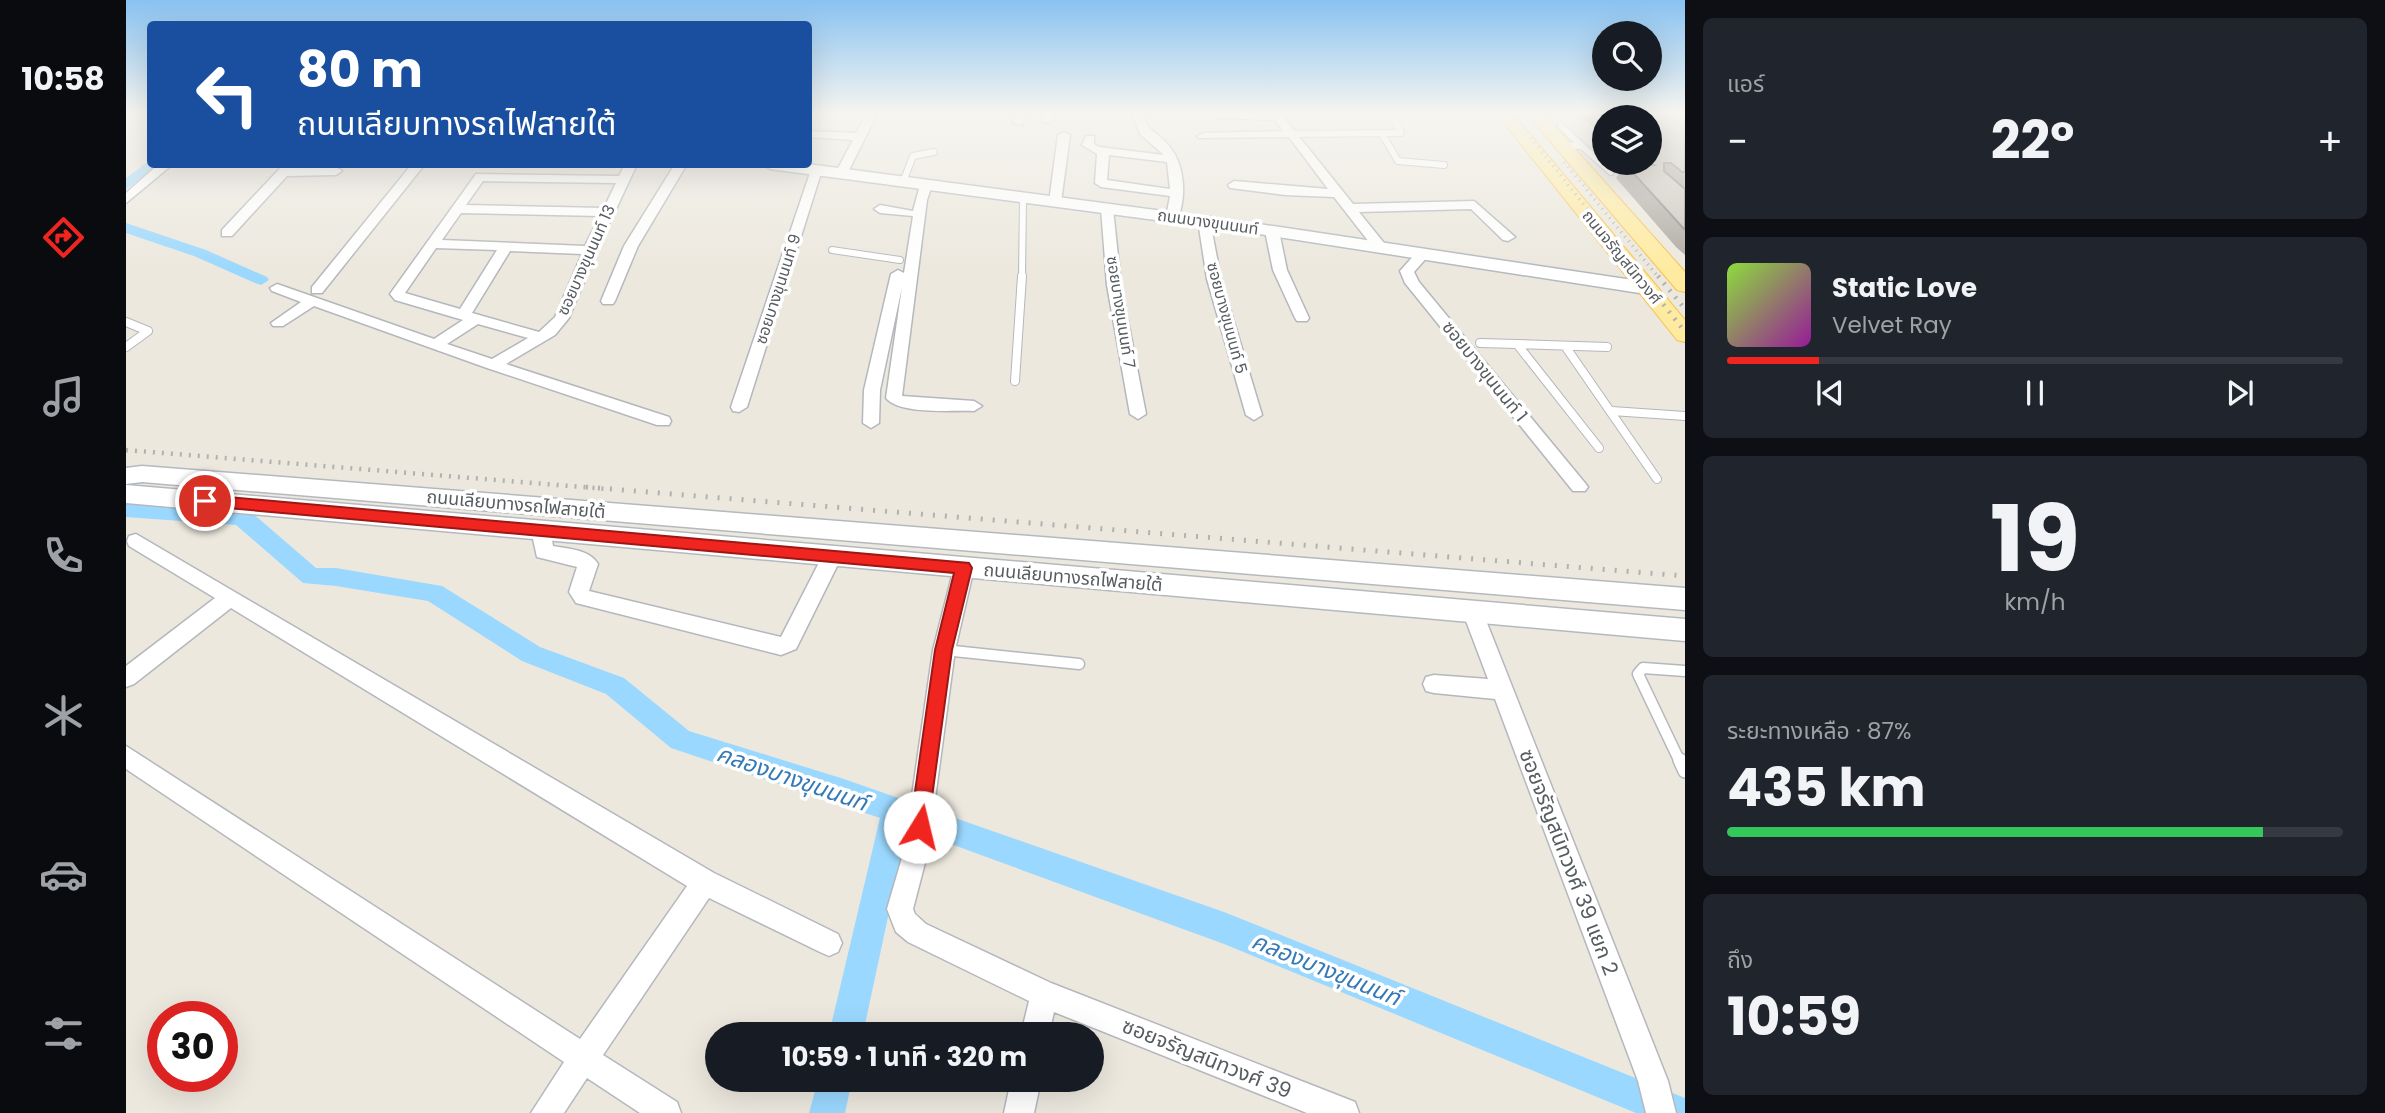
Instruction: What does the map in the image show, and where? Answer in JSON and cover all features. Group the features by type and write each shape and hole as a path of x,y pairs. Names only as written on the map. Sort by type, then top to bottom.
{"main road":[{"name":"ถนนจรัญสนิทวงศ์","path":"1547,166 1685,335"},
{"name":"ถนนจรัญสนิทวงศ์","path":"1590,166 1685,285"},
{"name":"ถนนบางขุนนนท์","path":"801,168 1204,221 1646,288"},
{"path":"1646,288 1685,299"},
{"name":"ถนนเลียบทางรถไฟสายใต้","path":"131,482 548,531 1685,630"},
{"name":"ถนนเลียบทางรถไฟสายใต้","path":"131,482 1685,599"}],"street":[{"path":"841,174 845,166"},
{"path":"1055,202 1060,166"},
{"path":"1102,166 1101,183 1176,193"},
{"path":"1172,217 1176,193 1173,166"},
{"path":"1316,166 1381,248"},
{"path":"126,199 132,189 161,168"},
{"path":"227,233 287,168 336,171"},
{"path":"278,323 314,296 416,168"},
{"name":"ซอยบางขุนนนท์ 13","path":"493,365 541,337 562,318 629,168"},
{"path":"608,301 631,246 679,168"},
{"name":"ซอยบางขุนนนท์ 9","path":"739,407 816,170"},
{"path":"541,337 400,298 397,294 480,177 622,180"},
{"path":"872,423 872,390 914,184"},
{"path":"914,184 921,200 894,398 905,403 974,406"},
{"path":"1234,185 1338,193"},
{"path":"1350,208 1474,205 1508,237"},
{"path":"456,209 607,212"},
{"path":"880,209 908,213"},
{"name":"ซอยบางขุนนนท์ 7","path":"1107,209 1114,285 1138,414"},
{"name":"ซอยบางขุนนนท์ 5","path":"1204,221 1214,279 1254,415"},
{"path":"1272,231 1280,271 1302,318"},
{"path":"433,244 590,250"},
{"path":"435,345 469,317 506,247"},
{"name":"ซอยบางขุนนนท์ 1","path":"1422,255 1407,271 1412,283 1579,487"},
{"path":"295,311 280,307 277,303 284,291 314,296 435,345 663,421"},
{"path":"548,531 542,539 544,552 579,558 588,564 579,592 583,597 781,646 789,643 832,556"},
{"path":"136,541 705,882 830,943"},
{"name":"ซอยจรัญสนิทวงศ์ 39","path":"964,568 944,650 916,851 900,909 905,923 917,933 1044,994 1345,1113"},
{"path":"126,678 231,597"},
{"name":"ซอยจรัญสนิทวงศ์ 39 แยก 2","path":"1473,612 1653,1081 1661,1113"},
{"path":"1434,684 1502,690"},
{"path":"126,756 666,1113"},
{"path":"546,1113 705,882"},
{"path":"1038,1022 1044,994"},
{"path":"1019,1113 1023,1092"}],"lane":[{"path":"913,166 914,184"},
{"path":"1015,380 1024,252 1023,198"},
{"path":"832,250 900,260"},
{"path":"126,322 148,331 126,348"},
{"path":"1480,343 1607,347"},
{"path":"1517,344 1600,448"},
{"path":"1565,346 1657,479"},
{"path":"1612,411 1685,416"},
{"path":"944,650 1079,664"},
{"path":"1685,671 1648,668 1639,670 1638,674 1685,771"}],"building":[{"path":"1664,166 1664,171 1685,189 1685,230 1635,175 1662,175"},
{"path":"1675,166 1685,166 1685,172 1682,172"}],"waterway":[{"name":"คลองบางขุนนนท์","path":"126,185 147,168"},
{"path":"126,228 200,253 261,280"},
{"name":"คลองบางขุนนนท์","path":"126,509 242,517 311,577 336,577 434,593 531,654 615,686 681,740 844,792 1224,928 1679,1113"},
{"path":"849,1022 896,811"},
{"path":"827,1113 832,1092"}],"railway":[{"path":"1553,166 1642,278"},
{"path":"1567,166 1659,278"},
{"path":"1641,276 1685,332"},
{"path":"1658,276 1685,309"},
{"path":"126,450 607,489"},
{"path":"586,487 1685,576"}],"route":[{"path":"205,501 964,568 944,650 920,827"}]}
